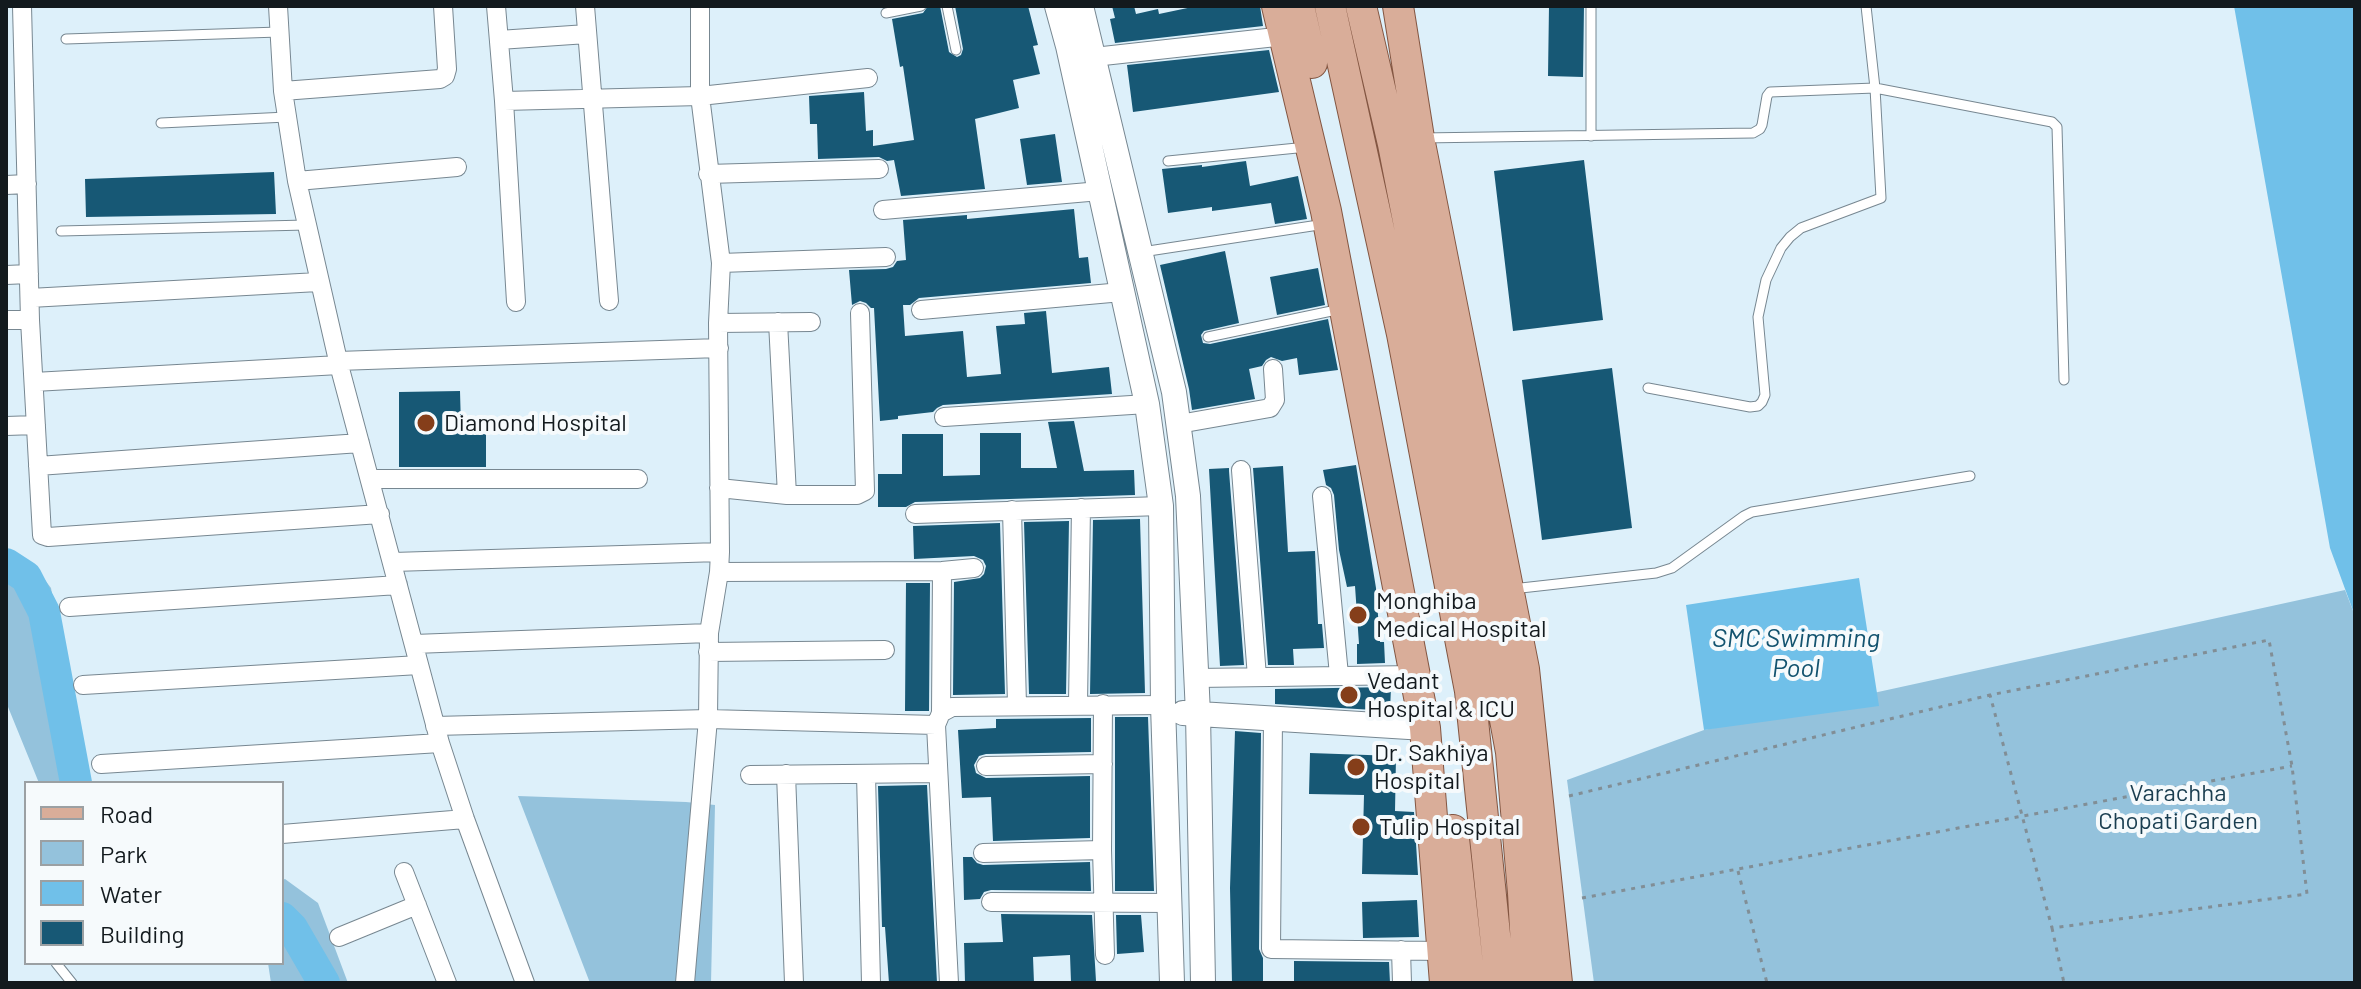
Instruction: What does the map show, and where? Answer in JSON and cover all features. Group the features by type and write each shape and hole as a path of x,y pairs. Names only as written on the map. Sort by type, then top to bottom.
{"main road":[{"path":"1277,6 1329,223 1425,728 1445,983"},
{"path":"1299,6 1331,149 1441,706 1470,983"},
{"path":"1316,6 1447,650 1485,983"},
{"path":"1330,6 1402,334 1470,691 1500,983"},
{"path":"1361,6 1393,144 1511,752 1528,983"},
{"path":"1398,6 1419,138 1524,669 1557,983"}],"street":[{"path":"278,6 283,91 297,181 318,282 438,735 525,983"},
{"path":"283,91 440,79 447,69 443,6"},
{"path":"496,6 516,302"},
{"path":"585,6 609,301"},
{"path":"685,983 708,719 709,633 720,552 718,323 721,263 700,96 700,6"},
{"path":"1057,6 1147,404 1161,506 1163,709 1172,983"},
{"path":"1081,6 1174,392 1188,496 1197,678 1203,983"},
{"path":"16,8 15,94 27,184 30,320 41,533 48,537 380,514"},
{"path":"499,40 587,34"},
{"path":"1094,57 1285,36"},
{"path":"504,101 700,96 868,78"},
{"path":"297,181 457,167"},
{"path":"708,174 879,169"},
{"path":"6,185 27,184"},
{"path":"883,210 1100,191"},
{"path":"721,263 886,257"},
{"path":"6,275 29,274"},
{"path":"30,298 318,282"},
{"path":"921,310 1122,292"},
{"path":"719,488 787,495 857,495 865,491 860,313"},
{"path":"6,320 30,320"},
{"path":"778,322 787,495"},
{"path":"718,323 811,322"},
{"path":"34,382 339,363 719,348"},
{"path":"1179,424 1270,408 1275,400 1273,369"},
{"path":"944,417 1147,404"},
{"path":"6,426 36,425"},
{"path":"38,466 360,443"},
{"path":"1241,470 1257,677"},
{"path":"371,479 638,479"},
{"path":"1322,496 1339,675"},
{"path":"915,514 1161,506"},
{"path":"1078,704 1081,508"},
{"path":"1012,510 1017,705"},
{"path":"393,562 720,552"},
{"path":"719,572 942,571 974,568"},
{"path":"942,571 938,773 949,983"},
{"path":"69,607 398,585"},
{"path":"414,644 709,633"},
{"path":"708,652 885,650"},
{"path":"83,685 419,665"},
{"path":"1197,678 1415,675"},
{"path":"1103,704 1105,955"},
{"path":"101,764 438,735 708,719 938,719 952,707 1017,705 1103,704 1198,714 1425,728"},
{"path":"1273,718 1271,949 1442,951"},
{"path":"986,766 1103,764"},
{"path":"750,775 938,773"},
{"path":"786,774 794,983"},
{"path":"866,774 871,983"},
{"path":"284,834 465,819"},
{"path":"983,853 1102,850"},
{"path":"404,872 442,982"},
{"path":"991,902 1170,903"},
{"path":"339,937 417,905"},
{"path":"1401,950 1402,983"}],"lane":[{"path":"886,13 921,6"},
{"path":"947,6 956,50"},
{"path":"1591,6 1591,136"},
{"path":"1648,388 1758,406 1765,395 1758,317 1766,280 1781,248 1801,228 1879,200 1882,195 1866,6"},
{"path":"66,39 279,32"},
{"path":"1419,138 1753,133 1762,125 1770,92 1875,88 2048,121 2055,124 2064,380"},
{"path":"161,123 287,117"},
{"path":"1168,161 1311,146"},
{"path":"1141,252 1329,223"},
{"path":"61,231 306,225"},
{"path":"1208,337 1344,308"},
{"path":"1509,589 1656,573 1672,568 1752,512 1970,476"},
{"path":"58,965 72,983"}],"path":[{"path":"1569,796 1990,695 2269,640 2292,766 2307,894 2052,928"},
{"path":"1990,695 2064,983"},
{"path":"1582,898 2292,766"},
{"path":"1738,869 1767,983"}],"green space":[{"path":"6,558 39,572 51,588 86,781 38,781 6,702"},
{"name":"Varachha Chopati Garden","path":"2345,590 2355,616 2355,983 1594,983 1567,780 1704,730"},
{"path":"518,796 715,805 711,983 590,983"},
{"path":"284,879 318,903 348,983 271,983 268,965 284,965"}],"water":[{"path":"2234,6 2355,6 2355,616 2330,548"},
{"name":"SMC Swimming Pool","path":"1859,578 1879,706 1704,730 1686,605"}],"building":[{"path":"928,6 940,6 949,52 957,57 963,49 955,6 1028,6 1038,45 1033,46 1040,74 1013,80 1019,108 975,119 985,189 901,196 894,160 879,157 818,159 817,124 810,124 809,96 864,92 866,131 873,130 873,146 914,140 903,66 900,67 892,19 923,13"},
{"path":"1112,6 1134,6 1136,14 1158,9 1159,14 1197,6 1260,6 1263,26 1115,43 1110,19 1115,18"},
{"path":"1549,6 1584,6 1583,77 1548,76"},
{"path":"1269,50 1279,92 1133,112 1127,65"},
{"path":"1055,134 1062,182 1027,185 1020,139"},
{"path":"1584,160 1603,320 1513,331 1494,171"},
{"path":"1246,161 1250,186 1298,176 1307,219 1275,224 1271,203 1168,213 1162,169"},
{"path":"274,172 276,214 86,217 85,179"},
{"path":"1074,209 1079,258 1088,257 1091,283 919,298 910,305 903,305 905,336 963,331 967,377 1001,374 996,326 1025,324 1024,313 1046,311 1052,373 1109,367 1112,394 943,405 933,412 880,421 874,308 860,301 852,305 849,270 886,269 893,267 897,261 906,260 903,220 967,215 967,219"},
{"path":"1225,251 1239,323 1204,331 1201,335 1203,343 1328,319 1338,370 1299,375 1297,358 1282,361 1271,357 1262,366 1249,369 1255,399 1192,410 1160,265"},
{"path":"1318,268 1325,305 1277,315 1270,277"},
{"path":"1612,368 1632,528 1542,540 1522,380"},
{"path":"460,391 461,427 486,427 486,467 399,467 399,392"},
{"path":"1074,421 1084,471 1134,470 1135,495 915,502 906,507 878,507 878,474 902,474 902,434 943,434 943,476 980,475 980,433 1021,433 1021,468 1057,468 1048,422"},
{"path":"1356,465 1385,663 1357,664 1359,644 1355,586 1347,587 1339,550 1334,495 1326,485 1323,470"},
{"path":"1283,466 1288,552 1315,551 1318,624 1322,624 1324,648 1293,649 1294,665 1268,665 1253,468"},
{"path":"1229,468 1244,665 1220,666 1209,469"},
{"path":"1140,519 1145,693 1090,694 1093,520"},
{"path":"1069,521 1066,694 1029,694 1024,522"},
{"path":"1000,523 1005,694 953,695 954,582 980,578 986,566 983,560 974,556 914,559 913,526"},
{"path":"906,583 930,583 929,711 905,711"},
{"path":"1391,687 1390,711 1275,704 1275,689"},
{"path":"1115,717 1148,717 1154,891 1115,891"},
{"path":"1091,718 1091,752 986,754 979,756 974,765 976,773 986,778 1090,776 1090,838 993,841 991,797 962,798 958,730 996,728 996,719"},
{"path":"1235,731 1261,733 1259,949 1263,958 1263,983 1232,983 1230,888"},
{"path":"1310,753 1396,756 1395,811 1414,812 1418,875 1362,874 1364,795 1309,794"},
{"path":"927,785 937,983 889,983 885,927 882,927 878,786"},
{"path":"963,857 972,857 983,865 1090,862 1091,891 991,890 984,892 980,899 964,900"},
{"path":"1417,900 1419,937 1363,938 1362,902"},
{"path":"1001,914 1092,915 1096,981 1071,982 1070,955 1033,957 1034,983 965,983 964,943 1003,942"},
{"path":"1116,915 1141,915 1144,952 1117,954"},
{"path":"1294,961 1389,962 1390,983 1294,983"}],"waterway":[{"path":"6,564 26,577 44,612 76,781"},
{"path":"284,920 292,928 324,983"}],"place":[{"name":"Diamond Hospital","path":"426,423"},
{"name":"Monghiba Medical Hospital","path":"1358,615"},
{"name":"Vedant Hospital & ICU","path":"1349,695"},
{"name":"Dr. Sakhiya Hospital","path":"1356,767"},
{"name":"Tulip Hospital","path":"1361,827"}]}
